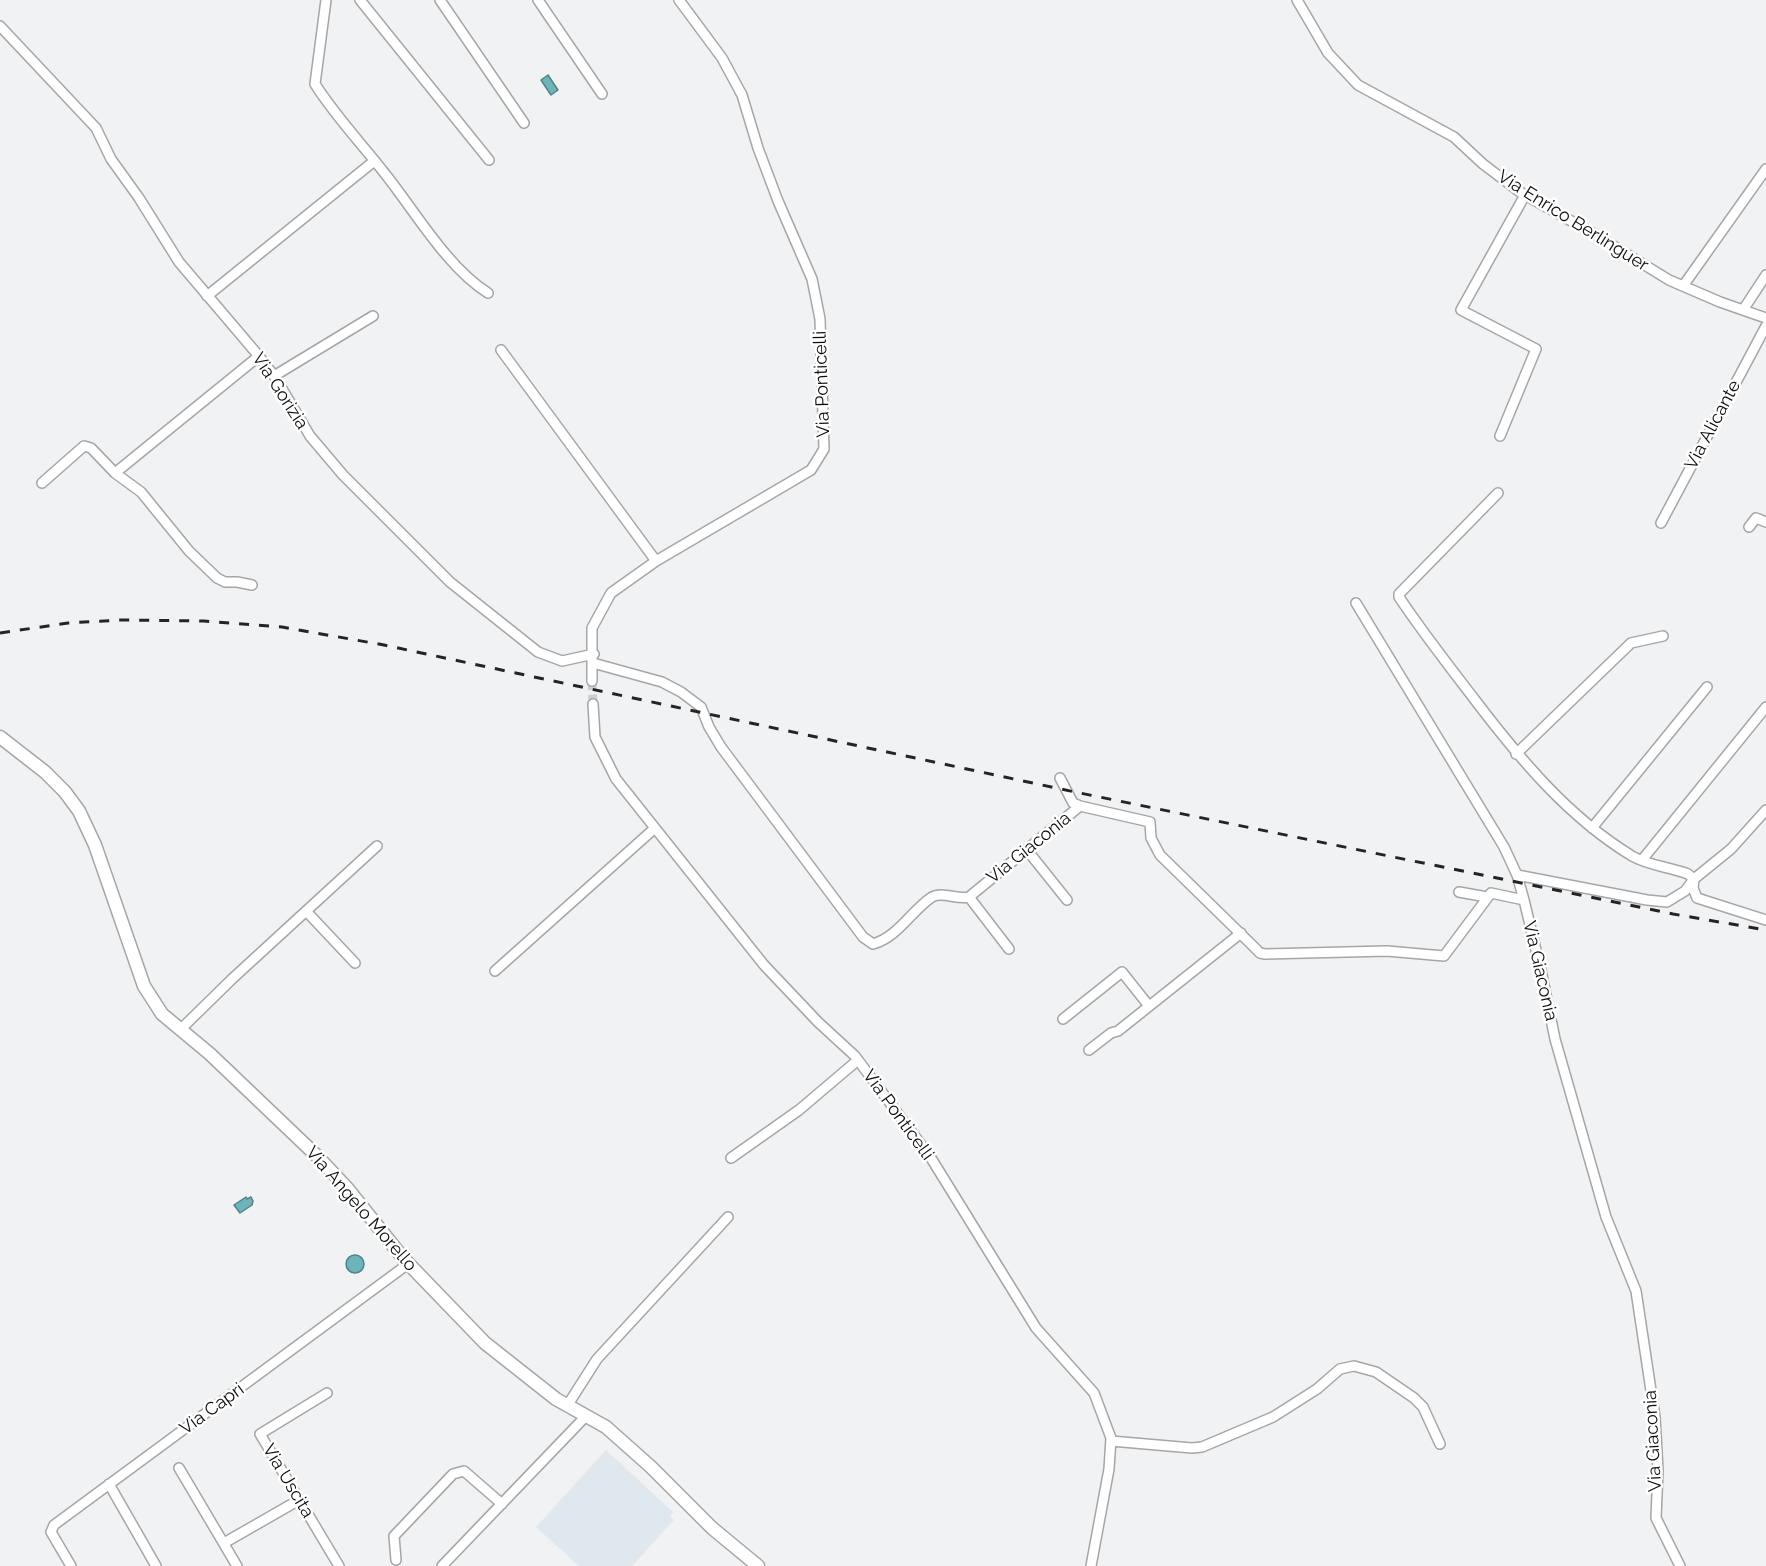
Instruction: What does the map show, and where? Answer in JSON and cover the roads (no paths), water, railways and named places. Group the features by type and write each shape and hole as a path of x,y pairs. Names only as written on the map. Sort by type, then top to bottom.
{"street":[{"path":"326,0 315,84 456,267 471,282 488,293"},
{"path":"360,0 489,159"},
{"path":"440,0 524,123"},
{"path":"538,0 602,94"},
{"name":"Via Ponticelli","path":"592,681 592,628 611,593 656,561 811,470 824,449 820,319 813,279 778,201 742,95 722,57 679,0"},
{"name":"Via Enrico Berlinguer","path":"1297,0 1328,53 1358,85 1454,138 1483,164 1526,195 1683,286 1766,318"},
{"name":"Via Gorizia","path":"0,26 96,128 111,159 139,198 179,262 259,356 274,376 310,436 343,475 450,582 538,652 562,661 593,659"},
{"path":"207,296 373,162"},
{"path":"1683,286 1766,169"},
{"path":"1500,436 1536,349 1461,310 1526,195"},
{"path":"1743,310 1766,275"},
{"path":"274,376 373,316"},
{"name":"Via Alicante","path":"1661,523 1766,326"},
{"path":"501,350 656,561"},
{"path":"116,473 259,356"},
{"path":"42,483 84,446 91,448 116,473 141,492 189,551 217,578 225,582 252,585"},
{"path":"1497,492 1399,594 1419,627 1516,754 1544,784 1592,828 1634,857 1678,870 1695,879"},
{"path":"1749,527 1756,518 1766,522"},
{"path":"1356,603 1504,847 1517,875 1524,900"},
{"path":"1516,754 1631,643 1664,636"},
{"path":"593,659 662,682 681,692 701,707 721,747 854,925 870,942 877,943 883,939 932,897 944,895 961,899 969,897 1009,949"},
{"path":"1592,828 1707,687"},
{"name":"Via Ponticelli","path":"593,704 595,737 616,779 764,965 858,1060 931,1158 1036,1328 1094,1394 1111,1441 1109,1469 1091,1566"},
{"path":"1641,860 1766,708"},
{"name":"Via Angelo Morello","path":"0,737 45,772 65,792 79,811 95,845 144,986 156,1007 210,1054 318,1157 347,1188 408,1264 484,1343 567,1406 606,1427 637,1454 712,1528 758,1566"},
{"path":"1060,778 1072,803 1080,806"},
{"name":"Via Giaconia","path":"969,897 1080,806 1150,822 1151,838 1160,855 1260,953 1379,951 1444,956 1491,893 1524,900 1561,1062 1606,1217 1636,1291 1655,1417 1658,1470 1656,1518 1680,1566"},
{"path":"1517,875 1660,903 1675,898 1685,891 1695,879 1731,849 1766,810"},
{"path":"495,971 654,828"},
{"path":"181,1029 377,846"},
{"path":"1028,850 1066,900"},
{"path":"1695,879 1693,888 1697,898 1766,920"},
{"path":"1459,892 1487,897"},
{"path":"306,911 354,963"},
{"path":"1089,1050 1111,1033 1118,1031 1241,933"},
{"path":"1063,1019 1122,972 1149,1006"},
{"path":"731,1158 799,1110 858,1060"},
{"path":"567,1406 597,1359 728,1217"},
{"name":"Via Capri","path":"71,1566 51,1532 51,1528 408,1264"},
{"path":"1111,1441 1202,1447 1273,1418 1317,1389 1340,1369 1354,1365 1376,1371 1414,1398 1423,1407 1440,1444"},
{"name":"Via Uscita","path":"327,1393 260,1434 339,1566"},
{"path":"441,1566 586,1416"},
{"path":"179,1468 237,1566"},
{"path":"396,1560 394,1536 458,1471 464,1471 502,1504"},
{"path":"109,1484 156,1566"},
{"path":"224,1543 299,1500"}],"water":[{"path":"548,75 558,90 551,95 541,80"},
{"path":"246,1197 247,1199 251,1197 252,1205 240,1213 234,1205"},
{"path":"355,1255 361,1258 364,1264 361,1270 355,1273 349,1270 346,1264 349,1258"}],"tunnel":[{"path":"592,681 593,704"}],"railway":[{"path":"0,633 68,623 121,620 204,621 282,627 384,645 1075,792 1673,914 1766,930"}]}
